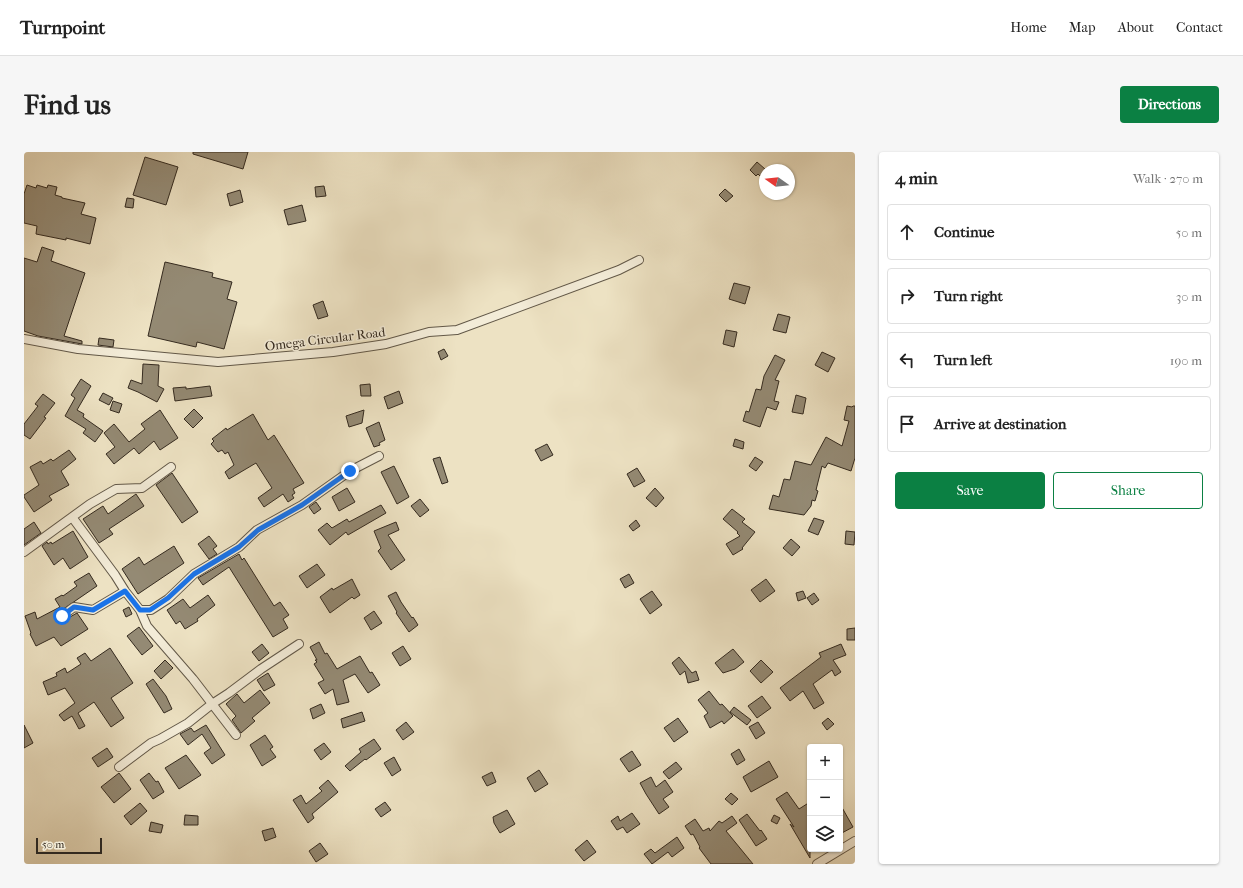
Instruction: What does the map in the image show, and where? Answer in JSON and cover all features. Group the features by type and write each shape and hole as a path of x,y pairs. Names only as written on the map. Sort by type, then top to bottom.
{"street":[{"name":"Omega Circular Road","path":"24,339 78,349 218,362 333,352 386,344 429,332 457,330 619,270 639,260"},
{"path":"140,610 150,610 168,598 194,574 239,547 258,530 302,505 350,471 379,456"},
{"path":"24,552 90,504 116,489 142,488 171,468"},
{"path":"72,517 140,610 147,626 193,679 236,735"},
{"path":"62,616 74,607 93,610 125,591"},
{"path":"119,767 151,743 188,723 261,668 298,644"},
{"path":"817,864 855,841"}],"building":[{"path":"193,152 248,152 243,169 193,154"},
{"path":"145,157 178,167 166,205 133,195"},
{"path":"757,162 759,164 759,175 758,174 756,176 750,170"},
{"path":"27,185 36,188 37,185 47,188 48,185 57,187 55,195 85,203 81,214 96,218 90,244 66,238 66,240 36,234 37,226 24,223 24,194"},
{"path":"324,186 326,196 316,197 315,187"},
{"path":"725,189 733,196 726,202 719,195"},
{"path":"240,190 243,202 230,206 227,194"},
{"path":"127,198 134,199 133,208 125,207"},
{"path":"302,205 306,221 288,225 284,210"},
{"path":"42,247 54,251 51,261 85,273 64,336 82,341 82,344 38,336 24,331 24,258 37,262"},
{"path":"165,262 213,273 212,277 232,282 227,299 237,302 224,349 197,342 196,347 148,336"},
{"path":"734,283 750,287 745,304 729,299"},
{"path":"323,301 328,316 318,319 313,305"},
{"path":"778,314 790,317 786,333 773,330"},
{"path":"726,330 737,332 734,347 723,344"},
{"path":"99,338 114,340 113,347 98,345"},
{"path":"444,349 448,356 441,360 438,352"},
{"path":"822,352 835,358 828,372 815,365"},
{"path":"775,355 785,360 775,380 779,381 774,401 779,402 776,410 767,407 760,427 743,421 746,411 749,412 756,389 761,390 764,376"},
{"path":"143,364 159,365 158,386 164,389 157,402 128,388 131,380 142,384"},
{"path":"81,379 91,386 77,410 84,414 83,417 103,431 95,442 83,433 86,429 65,416 75,398 71,395"},
{"path":"370,384 371,396 361,396 360,385"},
{"path":"210,386 212,396 175,401 173,388 186,387 186,389"},
{"path":"399,391 403,403 388,409 384,397"},
{"path":"103,393 113,398 109,405 99,400"},
{"path":"43,394 55,403 30,439 24,435 24,424 38,406 35,404"},
{"path":"796,395 806,398 803,414 792,412"},
{"path":"113,401 122,404 119,413 110,410"},
{"path":"847,406 855,406 855,458 851,471 828,463 825,468 822,466 815,501 812,500 811,506 804,515 769,509 773,495 779,497 784,479 790,480 795,461 811,465 826,437 842,446 849,421 844,420"},
{"path":"194,409 203,418 193,428 184,419"},
{"path":"160,410 178,438 160,450 154,441 139,454 134,448 114,464 106,454 115,447 104,433 114,424 129,442 145,429 141,424"},
{"path":"364,410 362,423 349,427 346,416"},
{"path":"253,414 268,440 274,435 304,483 293,489 295,493 292,495 294,498 288,502 283,494 264,507 258,498 272,488 256,463 229,479 225,472 234,465 228,452 225,454 222,450 218,452 211,444 214,441 212,439 226,428 227,430"},
{"path":"379,422 385,440 379,443 380,445 374,447 366,428"},
{"path":"735,439 744,442 743,449 733,446"},
{"path":"547,444 553,455 541,461 535,450"},
{"path":"69,450 76,459 61,471 69,485 49,496 52,500 34,512 24,497 24,495 39,485 30,467 41,461 43,464 51,459 53,461"},
{"path":"440,457 448,482 442,484 433,459"},
{"path":"755,457 763,462 756,471 749,466"},
{"path":"394,466 409,497 397,504 381,472"},
{"path":"637,468 645,481 634,487 627,474"},
{"path":"172,473 198,512 182,523 156,485"},
{"path":"347,488 355,502 339,511 332,497"},
{"path":"655,488 664,498 656,507 646,498"},
{"path":"136,494 144,506 109,529 113,534 99,543 83,519 103,506 108,514"},
{"path":"420,499 429,510 420,517 411,506"},
{"path":"316,502 321,509 314,514 309,507"},
{"path":"381,505 386,513 348,535 346,532 330,545 318,530 327,523 332,528 347,519 349,522"},
{"path":"732,509 745,519 742,522 755,532 742,548 743,549 733,555 726,544 740,536 737,533 738,532 723,519"},
{"path":"814,518 824,521 818,535 808,531"},
{"path":"636,520 640,526 633,531 629,526"},
{"path":"34,522 41,533 24,545 24,529"},
{"path":"396,522 399,530 388,535 405,560 391,570 378,551 381,548 374,531"},
{"path":"73,531 88,557 70,569 63,558 54,565 42,546 47,542 48,544 51,542 52,544"},
{"path":"846,531 855,532 854,545 845,544"},
{"path":"209,536 217,546 213,549 217,554 209,559 198,544"},
{"path":"791,539 800,547 792,556 783,548"},
{"path":"174,546 184,563 138,594 122,569 139,557 144,565"},
{"path":"239,554 242,560 244,558 274,606 280,602 289,615 283,619 288,628 273,637 229,567 203,585 198,578"},
{"path":"317,564 325,575 307,588 299,576"},
{"path":"89,573 97,586 59,612 57,616 60,621 63,621 77,613 88,629 61,646 54,637 36,646 30,634 31,633 25,616 35,612 37,619 60,607 55,599 62,595 63,596 77,586 74,582"},
{"path":"629,574 634,583 625,588 620,579"},
{"path":"352,579 360,595 354,599 352,597 330,613 320,597 332,588 333,590"},
{"path":"766,579 775,591 760,602 751,590"},
{"path":"652,591 662,605 650,614 640,599"},
{"path":"803,591 806,598 798,601 796,593"},
{"path":"396,592 401,602 418,625 409,632 396,613 397,612 388,596"},
{"path":"814,593 819,600 812,605 807,598"},
{"path":"208,595 215,605 197,619 198,621 185,629 180,621 176,624 167,610 183,599 190,608"},
{"path":"129,607 132,614 126,617 123,610"},
{"path":"374,611 382,623 371,630 364,618"},
{"path":"139,627 153,646 142,655 127,636"},
{"path":"855,628 855,640 847,640 847,629"},
{"path":"319,642 325,654 327,653 337,669 360,656 370,673 372,672 380,685 368,693 355,674 343,680 349,702 337,705 333,689 325,694 318,683 324,680 314,664 317,662 315,660 317,660 310,647"},
{"path":"262,644 269,653 259,661 252,652"},
{"path":"841,644 846,655 833,660 841,672 835,676 832,670 813,684 824,703 814,709 803,691 790,701 780,688 821,657 819,653"},
{"path":"403,646 411,659 400,666 392,653"},
{"path":"110,648 133,683 111,698 124,718 111,727 94,702 78,713 85,726 79,729 72,716 64,721 59,715 75,703 65,688 48,695 43,682 57,676 56,673 65,668 67,673 81,664 77,658 85,653 91,661"},
{"path":"733,649 744,662 735,669 723,673 715,663"},
{"path":"679,657 692,673 696,671 699,680 688,683 685,671 680,675 672,663"},
{"path":"165,660 173,668 161,679 154,671"},
{"path":"761,660 773,672 761,683 750,671"},
{"path":"268,673 275,685 264,691 257,680"},
{"path":"153,679 166,696 172,709 164,713 146,684"},
{"path":"260,690 270,703 252,718 255,721 241,733 232,720 236,716 226,704 237,694 244,703"},
{"path":"709,691 720,705 722,704 733,716 724,724 722,721 710,728 704,716 708,713 698,700"},
{"path":"762,696 771,708 757,718 748,706"},
{"path":"321,704 325,713 313,719 310,709"},
{"path":"734,707 751,720 747,725 730,712"},
{"path":"362,712 365,721 343,728 341,719"},
{"path":"678,718 688,732 674,742 664,728"},
{"path":"828,718 834,724 827,730 822,723"},
{"path":"406,722 414,732 403,740 396,730"},
{"path":"758,722 765,733 756,739 749,727"},
{"path":"24,725 33,743 24,748"},
{"path":"206,725 225,755 212,764 204,753 211,748 202,734 188,745 180,734 191,728 194,732"},
{"path":"265,735 273,747 270,749 276,757 262,766 250,745"},
{"path":"374,739 381,749 350,771 345,766 361,752 359,749"},
{"path":"324,743 331,752 321,760 314,750"},
{"path":"107,748 113,757 98,767 92,758"},
{"path":"739,749 745,760 737,765 731,754"},
{"path":"632,751 641,765 629,772 620,759"},
{"path":"186,755 201,775 179,789 165,768"},
{"path":"394,757 401,770 392,776 384,763"},
{"path":"769,761 778,777 751,792 743,777"},
{"path":"676,762 682,769 669,779 663,772"},
{"path":"539,770 548,784 535,792 527,778"},
{"path":"492,772 496,782 487,786 482,777"},
{"path":"119,773 131,789 114,803 101,787"},
{"path":"149,773 156,782 158,781 164,792 153,799 140,780"},
{"path":"651,777 656,787 665,780 673,792 663,799 669,807 659,814 640,783"},
{"path":"328,780 338,792 312,814 314,818 308,823 293,800 301,795 306,804 322,791 319,788"},
{"path":"787,792 799,809 807,804 807,852 810,852 810,858 790,824 794,827 776,799"},
{"path":"731,793 738,799 732,805 725,799"},
{"path":"385,802 391,810 381,817 375,809"},
{"path":"140,803 147,811 131,825 124,816"},
{"path":"843,809 853,827 843,832"},
{"path":"507,810 515,824 500,833 494,823 493,817"},
{"path":"632,813 640,824 627,833 623,827 617,830 611,821 618,816 620,821"},
{"path":"747,814 767,839 756,846 739,820"},
{"path":"185,815 198,816 198,825 184,825"},
{"path":"774,815 780,818 777,824 771,821"},
{"path":"732,816 737,823 726,831 753,864 711,864 699,848 700,847 693,834 691,835 685,826 695,819 703,831 709,828 710,831 719,821 722,823"},
{"path":"151,822 163,825 161,833 149,831"},
{"path":"273,828 276,837 265,841 262,831"},
{"path":"677,837 684,848 672,857 668,852 652,864 644,854 651,849 655,853"},
{"path":"587,840 596,852 584,861 575,850"},
{"path":"320,843 328,854 316,862 309,851"}],"route":[{"path":"62,616 74,607 93,610 125,591 140,610 150,610 168,598 194,574 239,547 258,530 302,505 350,471"}]}
